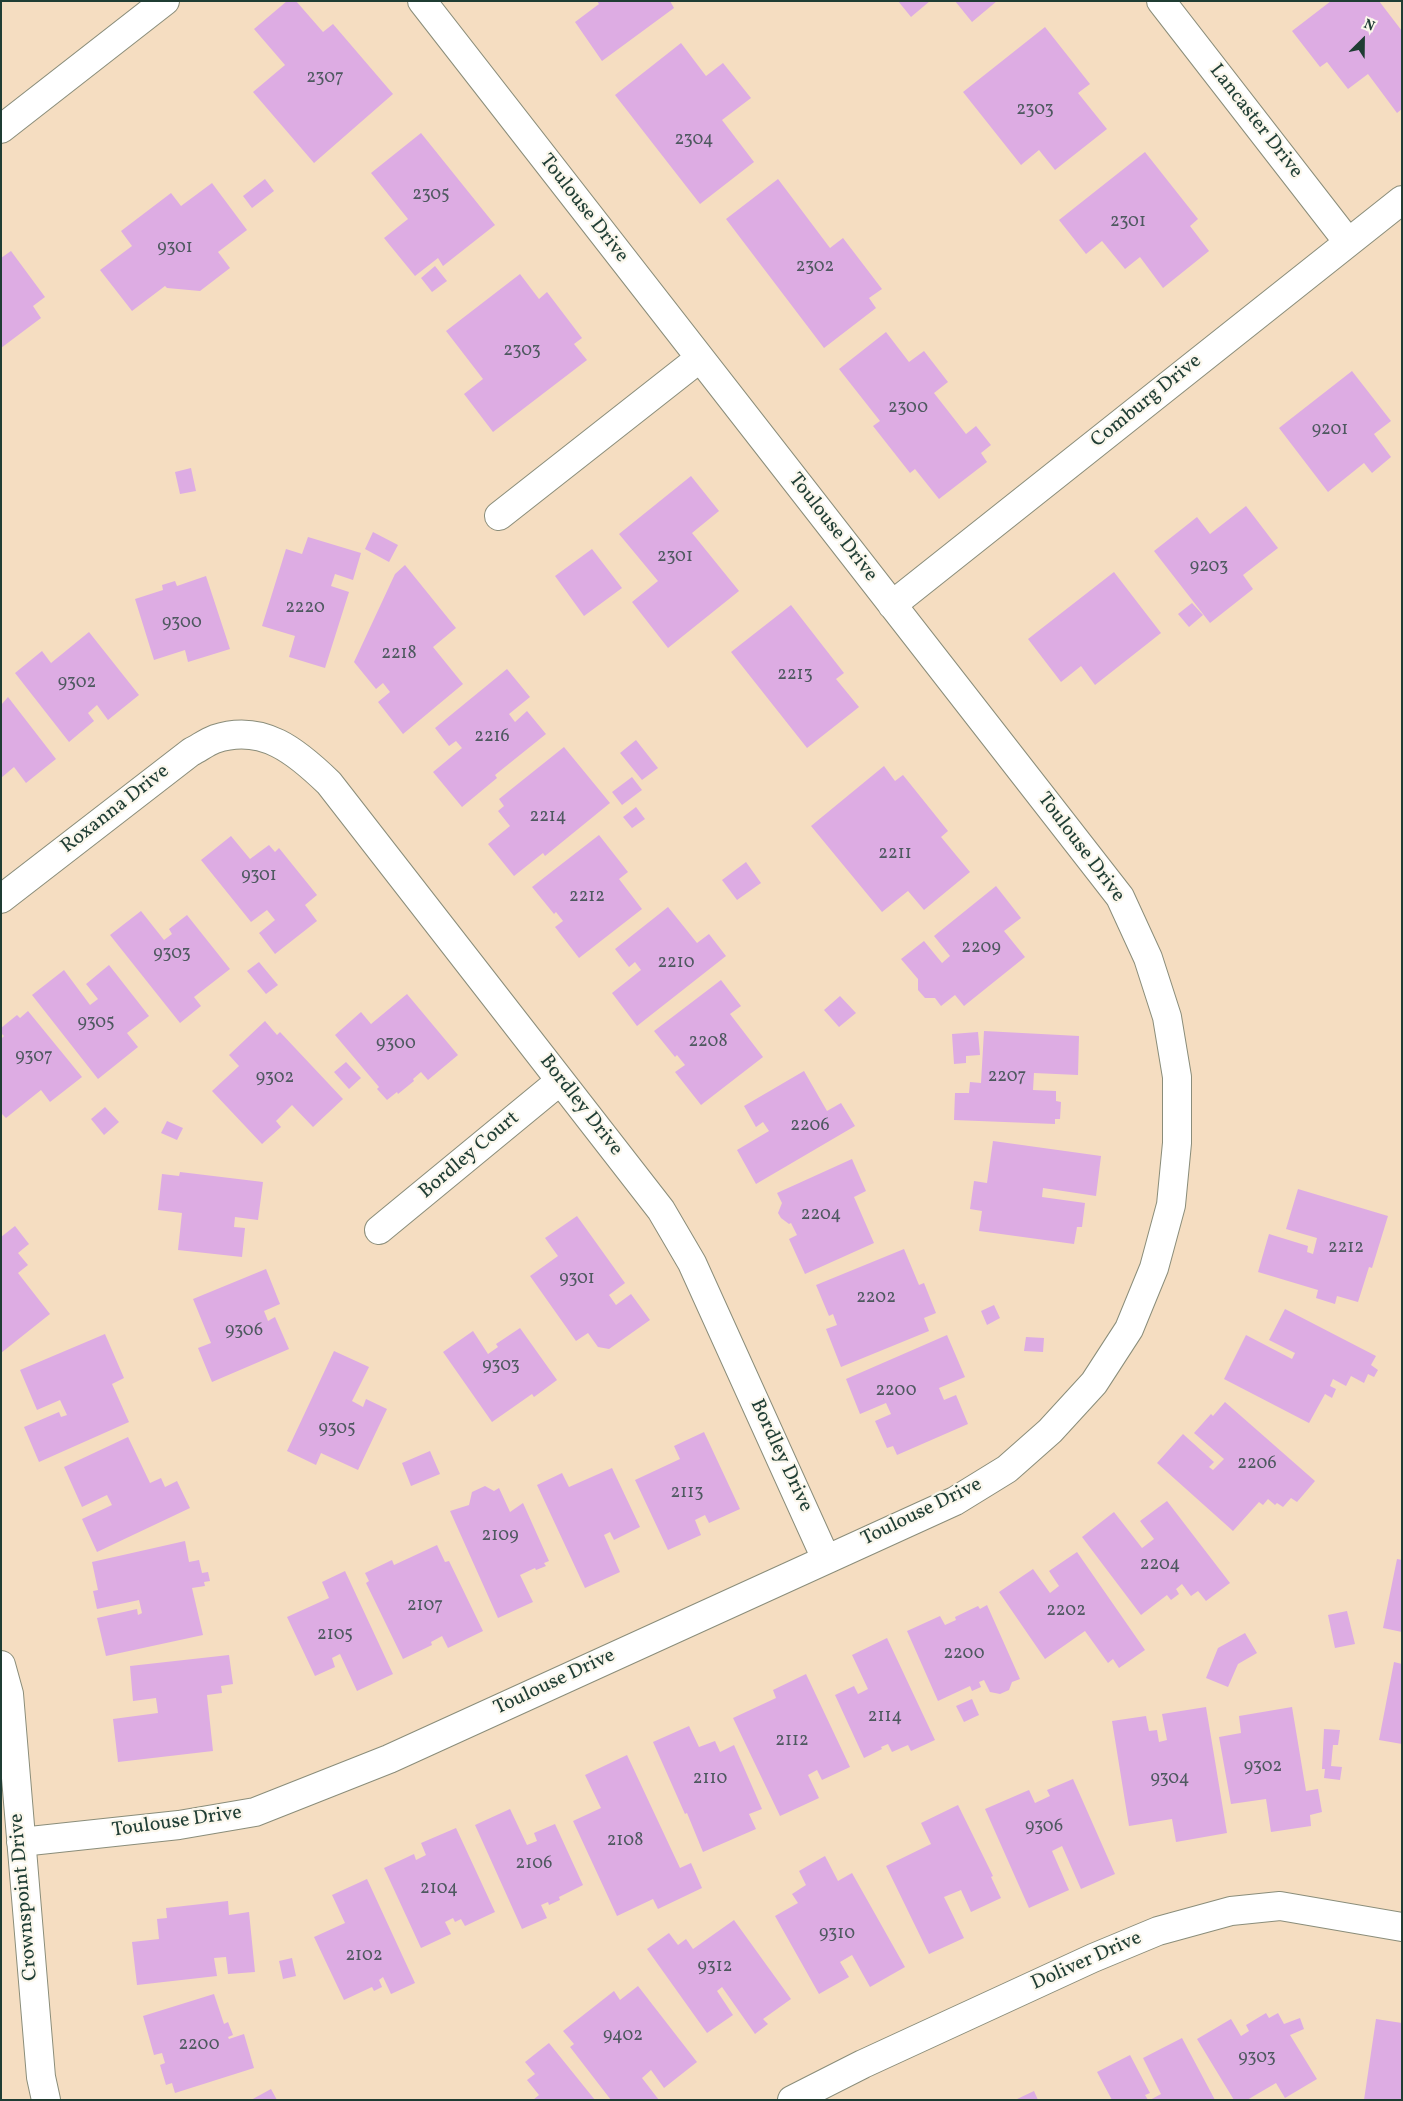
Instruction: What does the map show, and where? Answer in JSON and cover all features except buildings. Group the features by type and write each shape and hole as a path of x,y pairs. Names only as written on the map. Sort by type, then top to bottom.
{"street":[{"path":"1,129 165,1"},
{"name":"Toulouse Drive","path":"20,1842 179,1825 255,1812 389,1759 955,1501 1007,1469 1050,1431 1094,1383 1129,1329 1154,1268 1171,1205 1177,1144 1177,1077 1167,1017 1148,958 1120,897 422,1"},
{"name":"Lancaster Drive","path":"1161,1 1348,242"},
{"name":"Comburg Drive","path":"892,605 1402,200"},
{"path":"499,516 700,358"},
{"name":"Bordley Drive","path":"236,735 259,736 278,743 303,758 329,783 662,1210 692,1263 826,1559"},
{"name":"Roxanna Drive","path":"1,899 191,752 214,739 236,735"},
{"name":"Bordley Court","path":"379,1230 560,1081"},
{"name":"Crownspoint Drive","path":"1,1665 9,1694 41,2077 46,2100"},
{"name":"Doliver Drive","path":"792,2100 1093,1958 1158,1932 1231,1911 1280,1906 1402,1927"}]}
